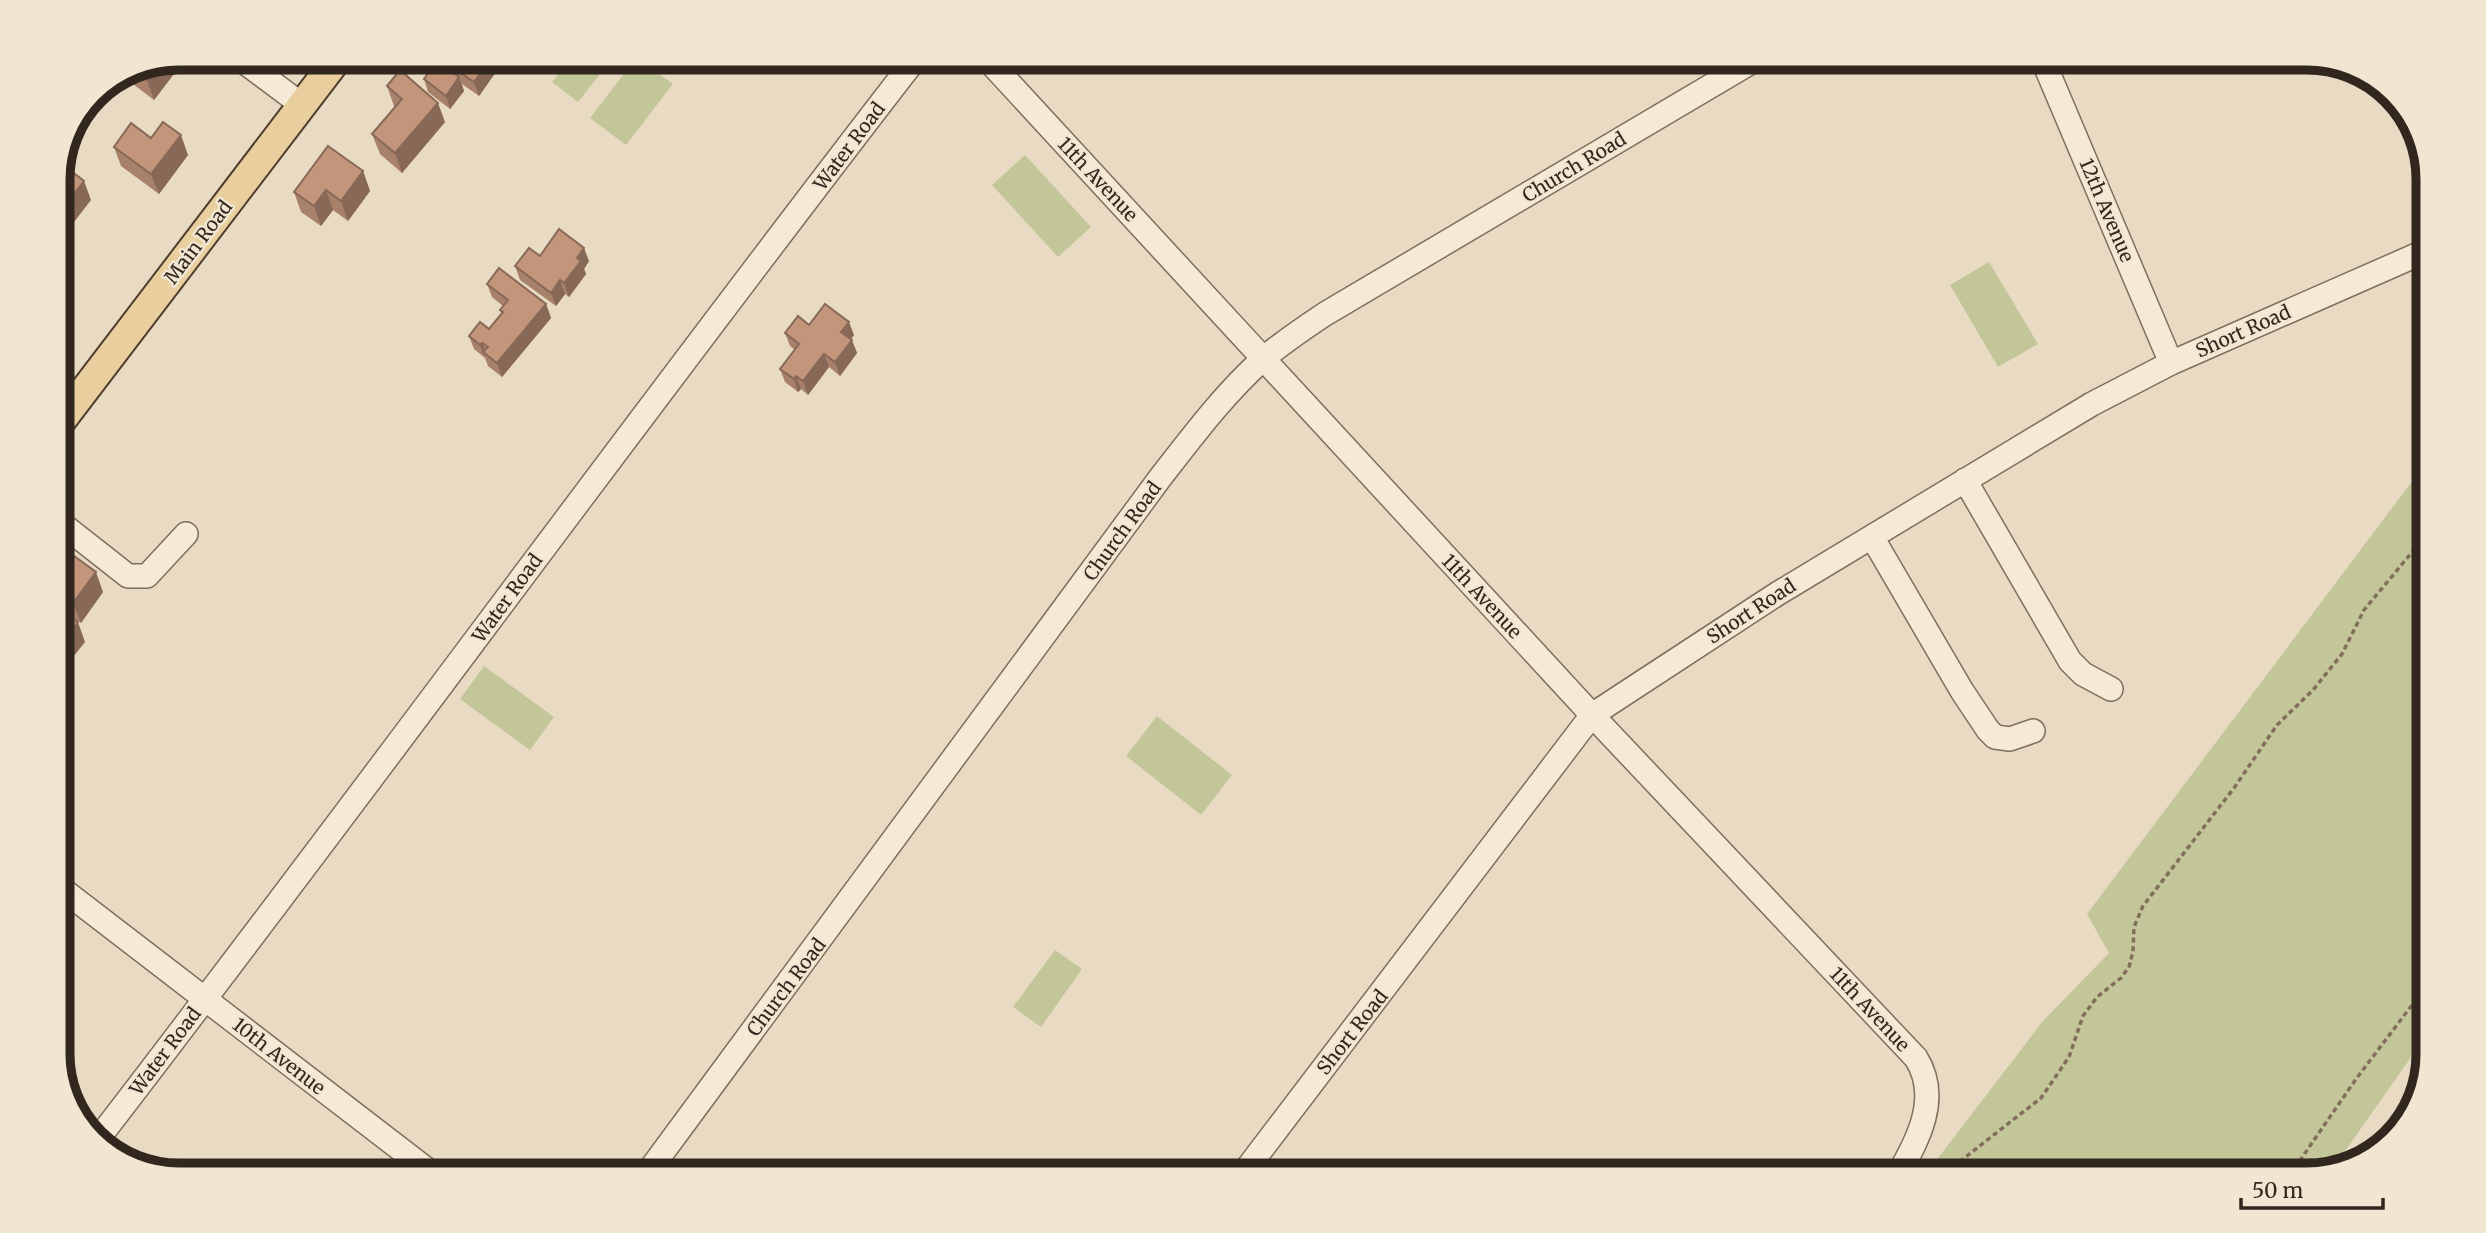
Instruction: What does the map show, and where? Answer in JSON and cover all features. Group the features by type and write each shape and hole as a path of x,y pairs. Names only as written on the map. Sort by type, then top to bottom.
{"main road":[{"name":"Main Road","path":"70,409 329,70"}],"street":[{"path":"255,70 302,105"},
{"name":"Water Road","path":"103,1132 453,671 588,487 907,70"},
{"name":"11th Avenue","path":"997,70 1592,715 1916,1058 1926,1079 1928,1099 1922,1126 1904,1163"},
{"name":"Church Road","path":"655,1163 1160,478 1234,388 1263,359 1325,314 1738,70"},
{"name":"12th Avenue","path":"2047,70 2171,363"},
{"name":"Short Road","path":"1251,1163 1592,715 1777,594 2092,404 2171,363 2416,255"},
{"path":"1965,480 2070,661 2076,669 2111,689"},
{"path":"70,530 128,576 147,576 186,534"},
{"path":"1872,537 1962,691 1988,730 1995,737 2010,739 2033,731"},
{"name":"10th Avenue","path":"70,895 418,1163"}],"path":[{"path":"1960,1163 2041,1098 2068,1057 2083,1016 2097,997 2121,978 2129,967 2134,927 2143,906 2234,789 2277,725 2313,690 2343,654 2364,610 2416,547"},
{"path":"2298,1163 2356,1079 2416,1000"}],"green space":[{"path":"562,70 603,70 578,102 552,82"},
{"path":"627,70 653,70 673,84 626,145 590,118"},
{"path":"1025,155 1091,227 1058,257 992,185"},
{"path":"1989,262 2038,344 1998,367 1950,285"},
{"path":"2416,476 2416,1050 2341,1157 2307,1163 1934,1163 2043,1021 2109,953 2087,914"},
{"path":"484,666 554,717 530,750 460,699"},
{"path":"1157,716 1232,775 1201,815 1126,756"},
{"path":"1055,950 1082,969 1041,1027 1013,1007"}],"building":[{"path":"400,70 438,103 395,153 372,134 402,99 387,86"},
{"path":"430,70 449,70 459,77 446,96 424,79"},
{"path":"456,70 482,70 474,82"},
{"path":"163,122 181,135 151,174 114,147 131,123 151,138"},
{"path":"328,146 363,171 341,201 326,190 314,206 294,192"},
{"path":"70,170 84,181 70,199"},
{"path":"559,229 584,248 577,258 581,261 564,283 560,280 551,293 515,266 529,248 540,256"},
{"path":"499,268 546,304 497,363 483,352 488,347 482,343 480,345 469,336 480,322 489,329 503,312 500,310 508,300 487,284"},
{"path":"825,304 849,322 841,332 852,340 835,362 824,354 803,381 796,376 794,379 780,369 799,344 785,333 798,316 809,325"},
{"path":"70,553 96,572 73,603 70,601"},
{"path":"70,616 78,622 70,632"}]}
